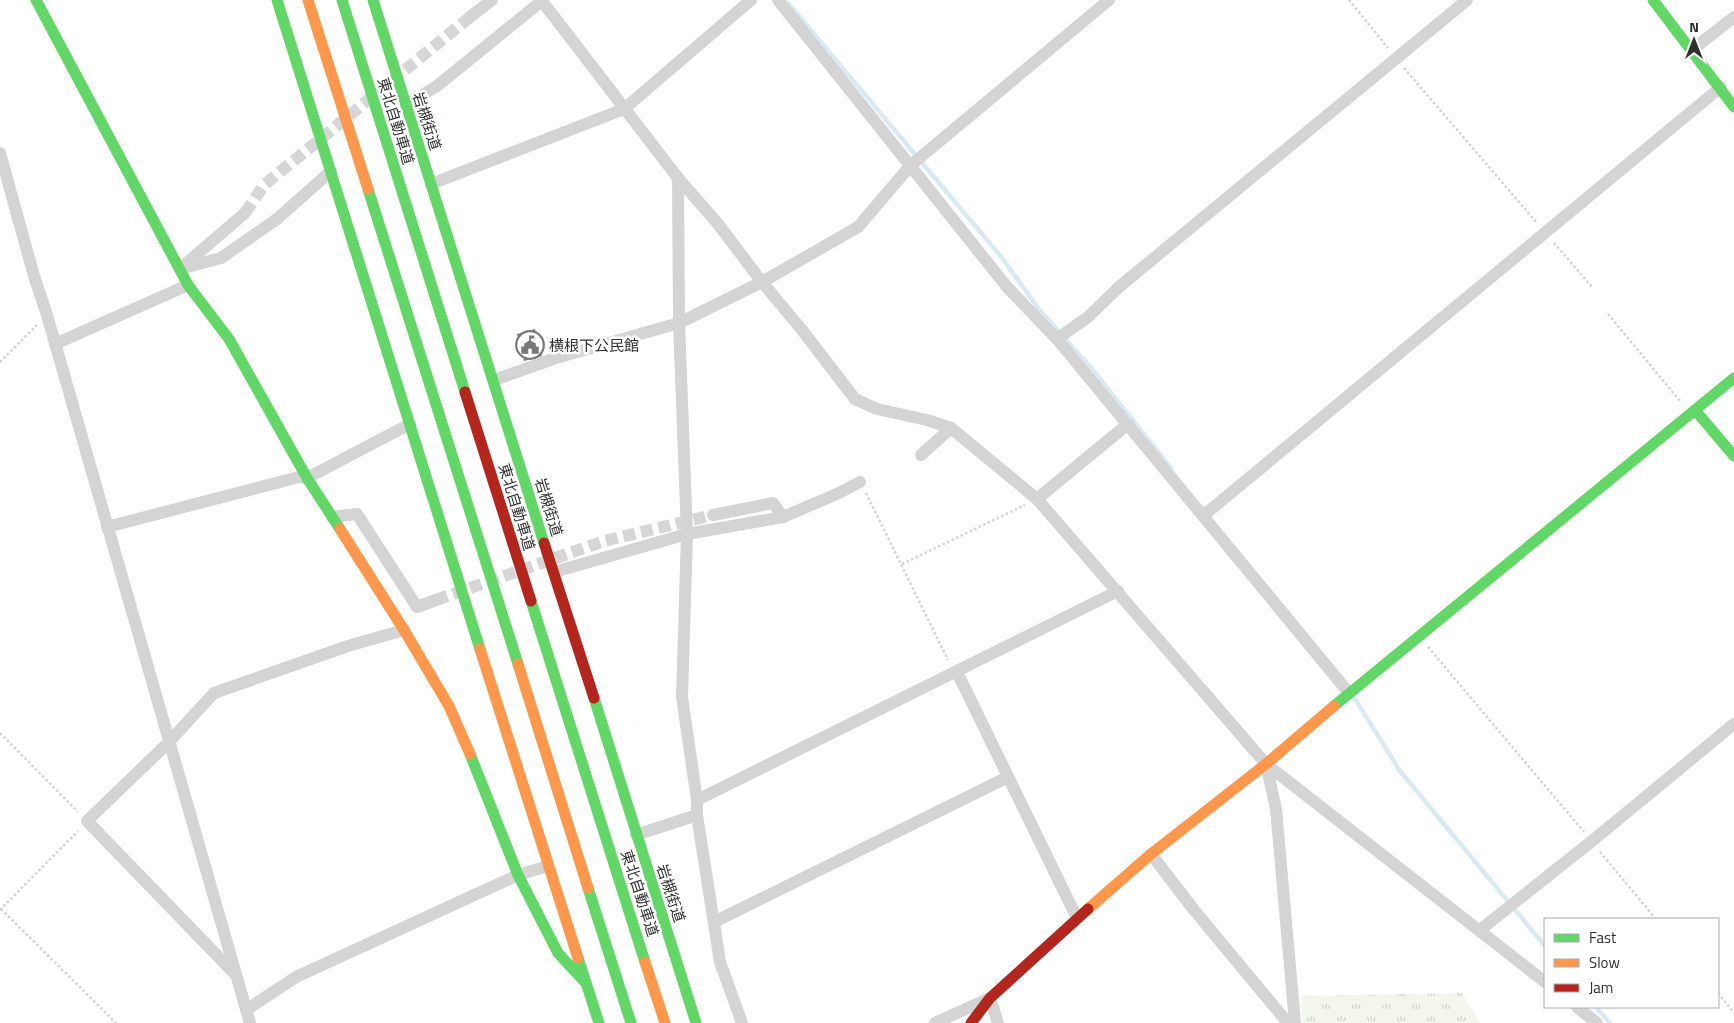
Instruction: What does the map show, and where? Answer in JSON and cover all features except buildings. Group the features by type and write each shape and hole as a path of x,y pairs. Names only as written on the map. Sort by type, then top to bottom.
{"main road":[{"path":"36,0 188,285 230,339 307,478 404,630 449,706 478,772 518,875 558,953 586,982"},
{"path":"277,0 548,866 599,1023"},
{"path":"308,0 631,1023"},
{"name":"東北自動車道","path":"342,0 665,1023"},
{"name":"岩槻街道","path":"373,0 696,1023"},
{"path":"1653,0 1734,107"},
{"path":"970,1023 990,998 1014,974 1151,854 1266,764 1734,378"},
{"path":"1693,412 1734,456"}],"street":[{"path":"470,17 492,0"},
{"path":"431,184 624,109 751,0"},
{"path":"778,0 1008,287 1057,339 1349,694"},
{"path":"494,380 556,358 679,323 762,282 858,227 911,165 1109,0"},
{"path":"1057,339 1088,317 1119,287 1467,0"},
{"path":"406,106 437,86 543,1 678,178 718,224 855,399 877,409 927,420 951,428 1037,499 1266,764 1544,981"},
{"path":"1692,50 1734,18"},
{"path":"1203,516 1720,87"},
{"path":"0,153 248,1019 296,977 518,875 548,866"},
{"path":"180,269 221,258 277,219 331,172"},
{"path":"678,178 679,323 686,534 682,697 697,800 697,815 720,962 742,1023"},
{"path":"180,269 245,213"},
{"path":"55,344 188,285"},
{"path":"107,526 299,477 307,478 410,424"},
{"path":"1037,499 1128,424"},
{"path":"921,455 951,428"},
{"path":"554,572 686,534 783,517 860,482"},
{"path":"713,515 773,503 783,517"},
{"path":"332,517 357,514 417,607 436,600"},
{"path":"697,800 1118,591"},
{"path":"235,973 87,822 169,742 214,693 348,646 404,630"},
{"path":"956,673 1077,918"},
{"path":"1480,930 1734,724"},
{"path":"1266,764 1276,809 1295,1023"},
{"path":"714,922 1008,777"},
{"path":"636,835 697,815"},
{"path":"1151,854 1194,910 1288,1023"},
{"path":"936,1023 990,998 998,1023"},
{"path":"1578,1008 1598,1023"}],"path":[{"path":"1349,0 1396,59 1592,287"},
{"path":"1608,314 1693,412"},
{"path":"0,362 47,315"},
{"path":"860,482 956,673"},
{"path":"902,564 1037,499"},
{"path":"1418,637 1655,918"},
{"path":"0,733 87,822 0,909 116,1023"},
{"path":"1719,994 1734,1013"}],"green space":[{"path":"1462,993 1480,1023 1302,1023 1301,996"}],"waterway":[{"path":"788,3 1003,259 1038,308 1092,369 1171,468"},
{"path":"1352,694 1400,771 1544,945"},
{"path":"1597,1008 1610,1023"}],"tunnel":[{"path":"245,213 264,185 470,17"},
{"path":"436,600 604,541 713,515"}],"traffic: fast":[{"path":"36,0 188,285 229,339 307,478 340,529"},
{"path":"277,0 480,649"},
{"path":"342,0 465,392"},
{"path":"373,0 544,543"},
{"path":"1653,0 1734,107"},
{"path":"368,189 518,664"},
{"path":"1334,706 1734,378"},
{"path":"1695,410 1734,456"},
{"path":"531,601 645,962"},
{"path":"594,698 696,1023"},
{"path":"470,754 518,875 558,953 584,981"},
{"path":"588,888 631,1023"},
{"path":"578,958 599,1023"}],"traffic: slow":[{"path":"308,0 368,189"},
{"path":"340,529 404,630 449,706 470,754"},
{"path":"480,649 578,958"},
{"path":"518,664 588,888"},
{"path":"1088,909 1151,854 1266,764 1334,706"},
{"path":"645,962 665,1023"}],"traffic: jam":[{"path":"465,392 531,601"},
{"path":"544,543 594,698"},
{"path":"971,1023 990,998 1088,909"}],"place":[{"name":"横根下公民館","path":"530,345"}]}
